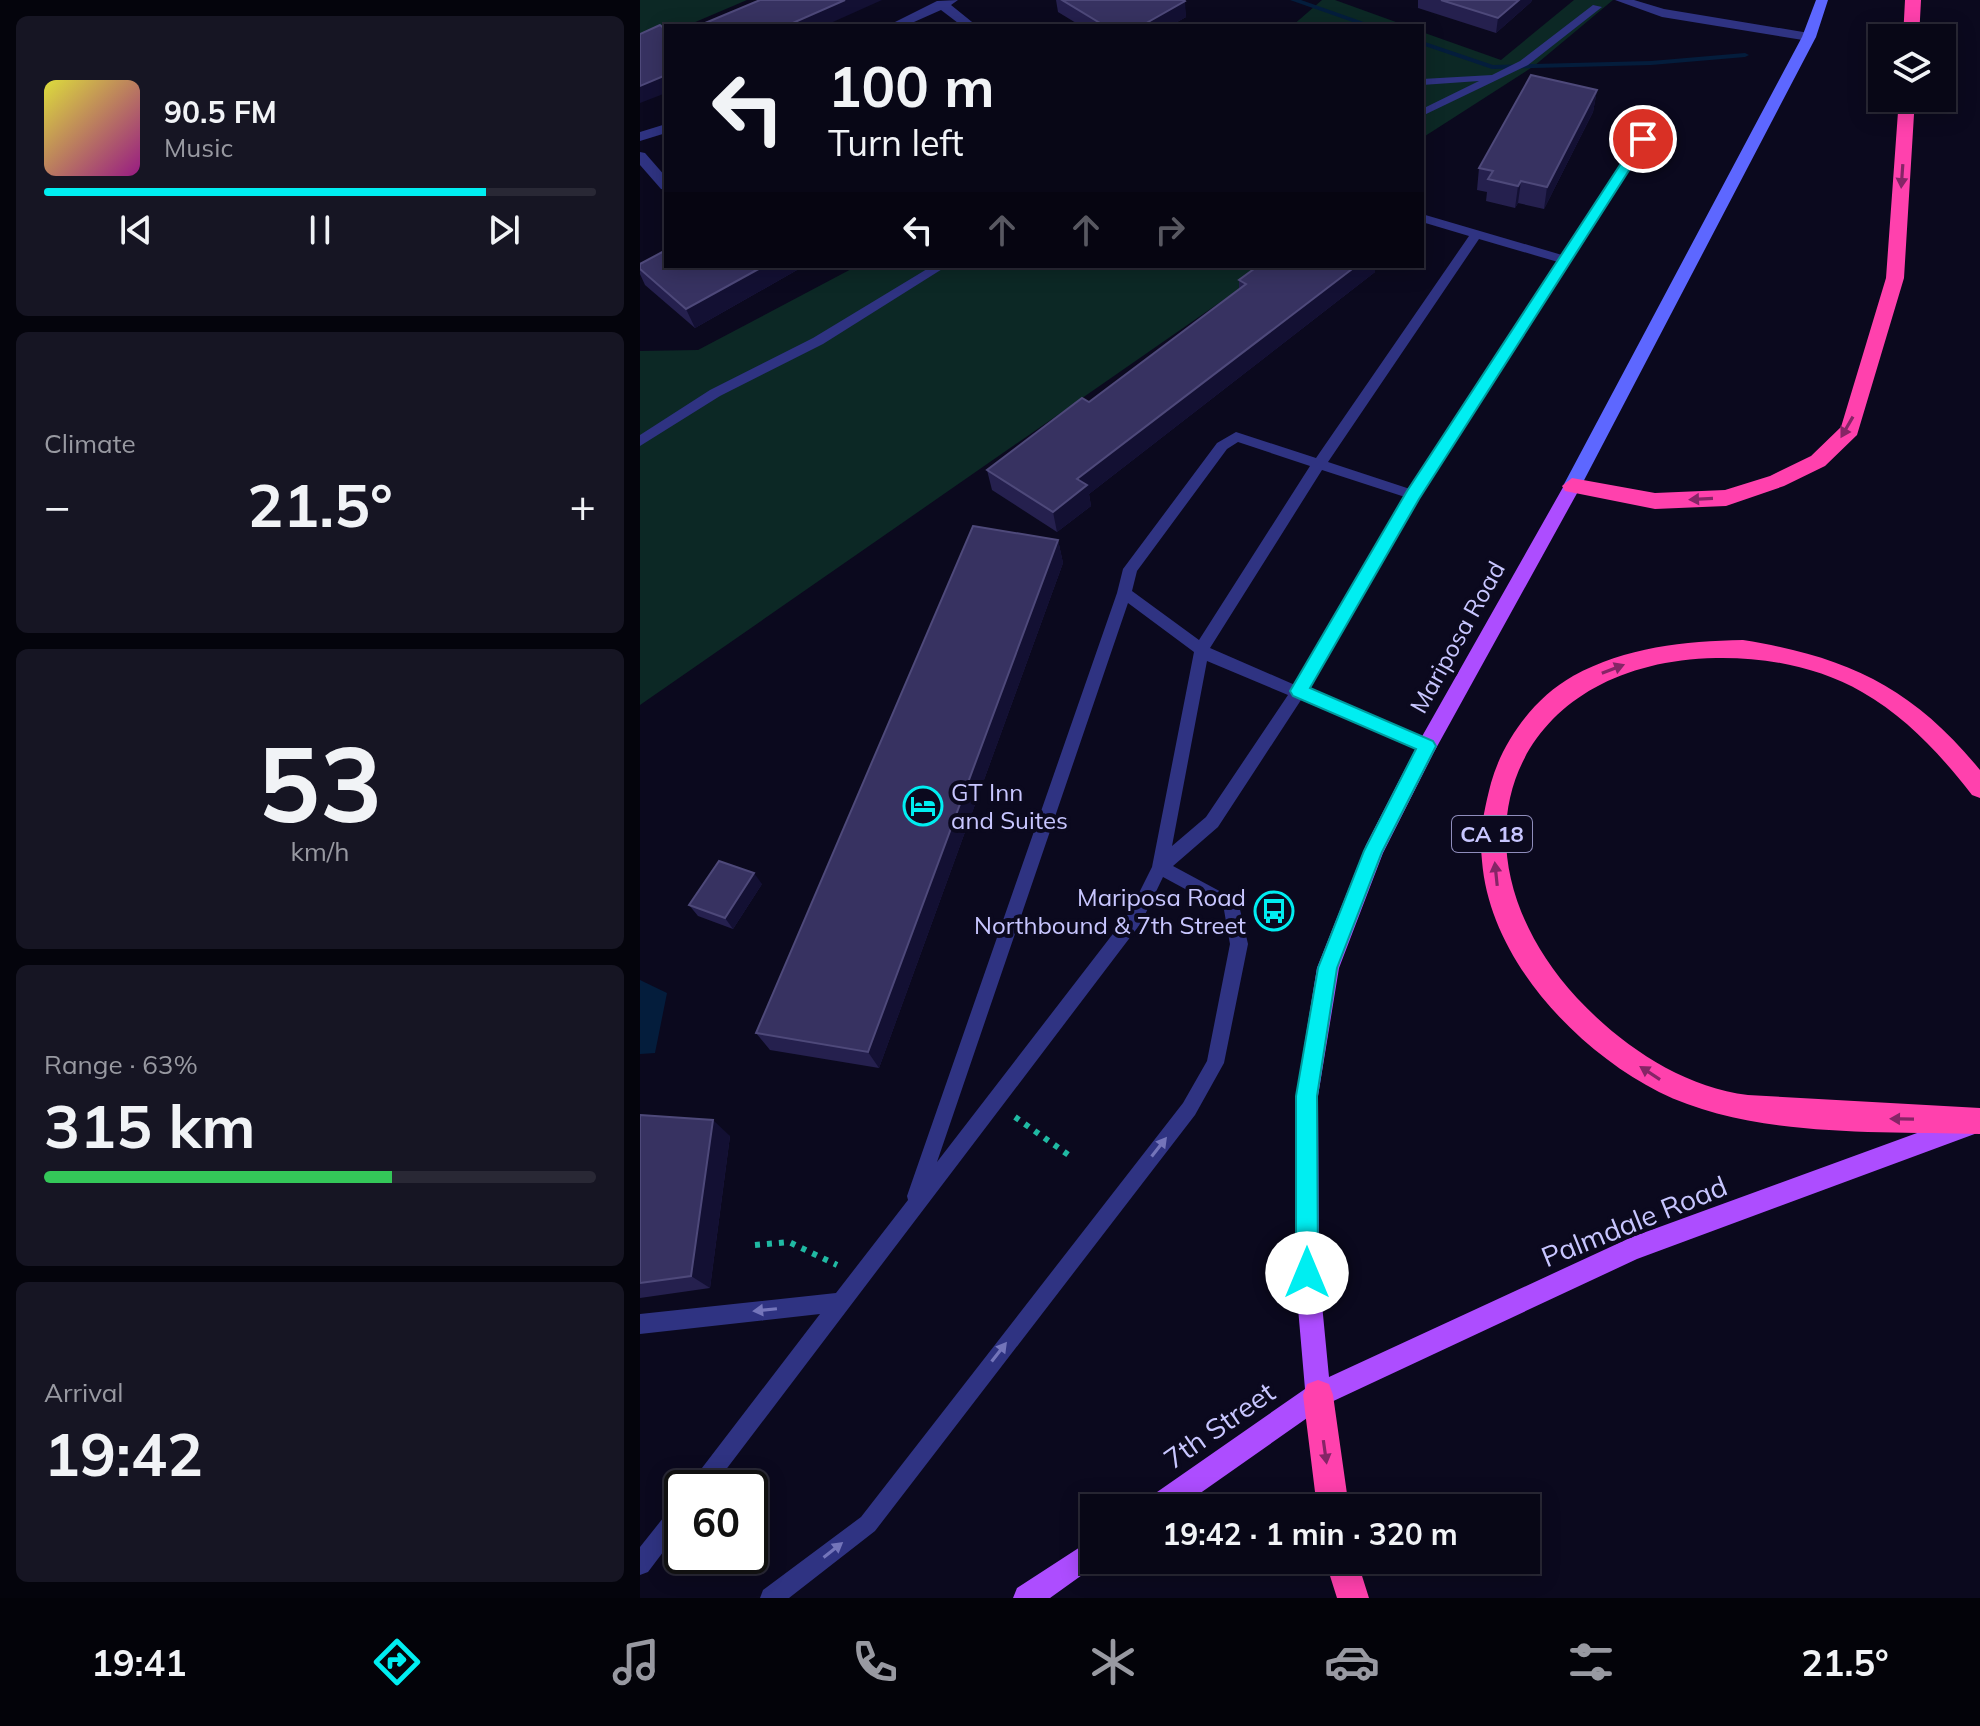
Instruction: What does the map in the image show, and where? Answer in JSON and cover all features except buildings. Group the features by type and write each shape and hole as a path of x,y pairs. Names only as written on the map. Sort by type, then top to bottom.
{"highway":[{"path":"1912,24 1913,0"},
{"path":"1572,486 1655,501 1726,498 1777,481 1818,461 1850,430 1895,278 1906,112"},
{"name":"CA 18","path":"1980,788 1958,757 1912,714 1851,676 1789,656 1726,647 1657,652 1588,678 1544,706 1519,739 1497,790 1492,839 1499,899 1520,942 1559,998 1608,1046 1668,1085 1729,1106 1853,1117 1980,1121"},
{"path":"1318,1395 1331,1494"},
{"path":"1345,1574 1353,1598"}],"main road":[{"name":"Mariposa Road","path":"1318,1395 1307,1273 1307,1096 1328,968 1373,851 1427,746 1572,486 1809,37 1822,0"},
{"name":"Palmdale Road","path":"1318,1395 1632,1249 1980,1121"},
{"name":"7th Street","path":"1176,1494 1318,1395"},
{"path":"1027,1598 1080,1561"}],"street":[{"path":"1621,0 1662,13 1809,37"},
{"path":"898,24 947,2 968,24"},
{"path":"640,137 664,129"},
{"path":"640,156 664,184"}],"lane":[{"path":"1424,112 1524,63 1597,7"},
{"path":"1424,82 1498,76"},
{"path":"1160,867 1212,822 1299,691 1413,495 1643,139"},
{"path":"1424,219 1566,260"},
{"path":"713,1470 1135,918 1160,867 1202,648 1319,464 1476,234"},
{"path":"640,441 715,393 818,341 938,268"},
{"path":"911,1211 1130,569 1222,446 1236,437 1413,495"},
{"path":"1124,593 1212,657 1427,746"},
{"path":"771,1598 868,1524 1189,1109 1215,1063 1239,944 1236,917 1232,906 1160,867"},
{"path":"640,1324 842,1302"},
{"path":"640,1564 664,1533"}],"path":[{"path":"1014,1117 1070,1156"},
{"path":"755,1245 789,1242 861,1277"}],"green space":[{"path":"640,0 747,0 691,24 664,24 664,35 640,43"},
{"path":"1322,0 1335,0 1401,24 1294,24"},
{"path":"1574,0 1613,0 1534,66 1424,137 1424,33 1501,60"},
{"path":"853,268 1264,268 1255,278 640,705 640,351 698,350"}],"water":[{"path":"640,980 667,993 655,1053 640,1054"}],"waterway":[{"path":"1294,0 1365,24"},
{"path":"1424,44 1492,67 1651,63 1745,55"}],"place":[{"name":"GT Inn and Suites","path":"923,806"},
{"name":"Mariposa Road Northbound & 7th Street","path":"1274,911"}],"route":[{"path":"1307,1273 1307,1096 1328,968 1373,851 1427,746 1299,691 1413,495 1643,139"}]}
